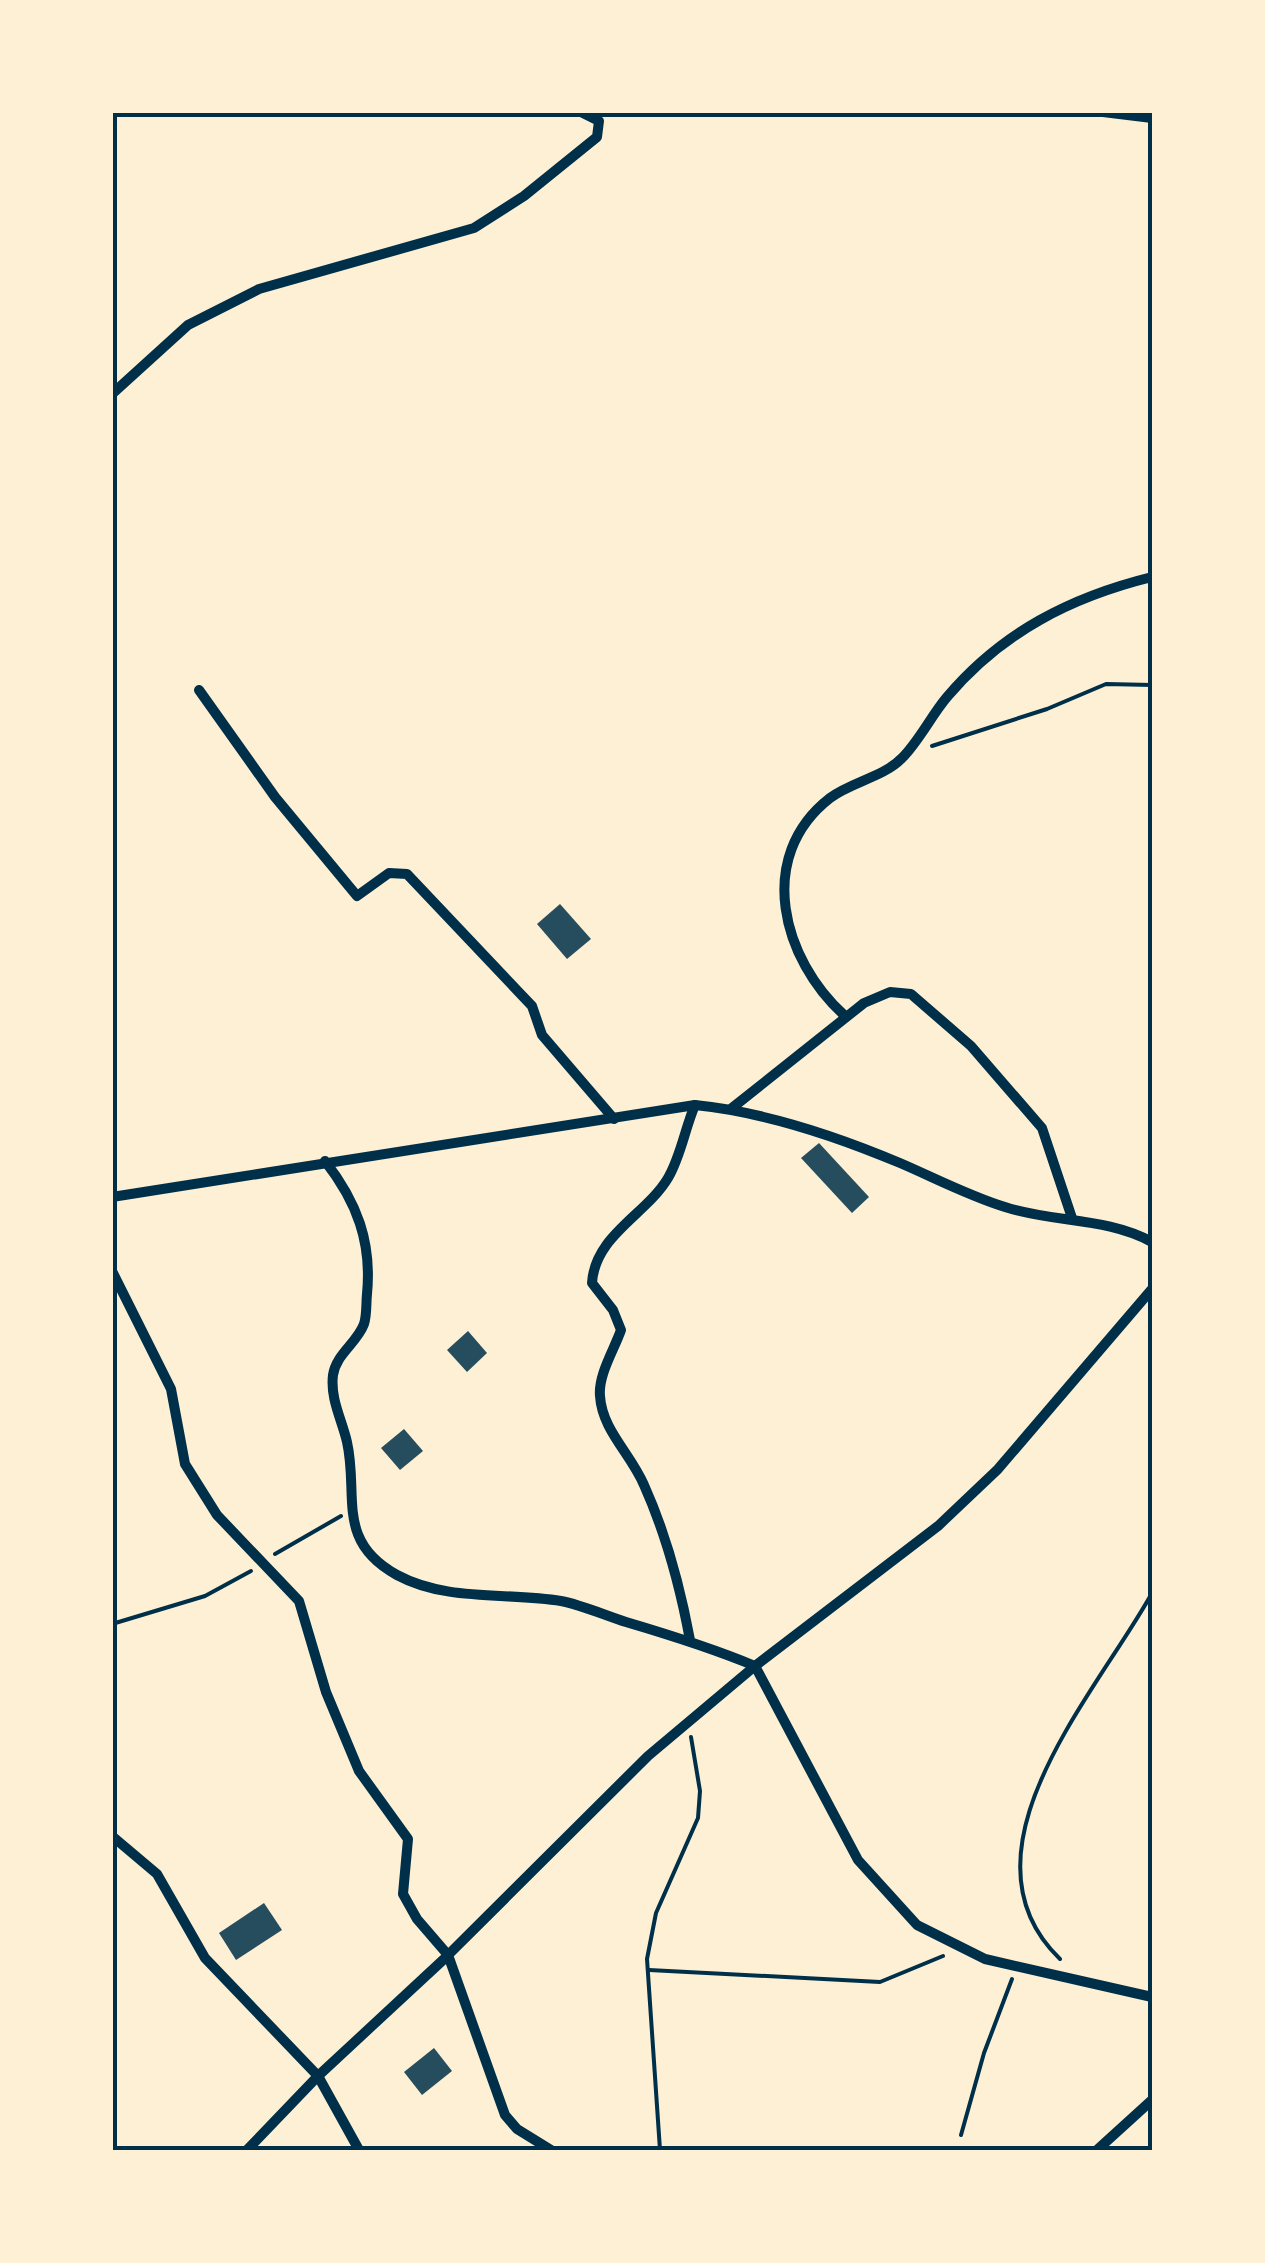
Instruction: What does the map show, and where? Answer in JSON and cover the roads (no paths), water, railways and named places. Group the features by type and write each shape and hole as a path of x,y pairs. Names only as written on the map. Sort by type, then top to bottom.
{"street":[{"path":"112,394 188,325 260,289 474,228 524,196 597,137 598,121 581,112"},
{"path":"1103,112 1152,118"},
{"path":"844,1016 824,997 796,956 784,898 786,864 811,815 826,800 904,757 950,693 1037,618 1062,604 1152,577"},
{"path":"199,690 274,797 357,896 389,873 407,874 532,1006 542,1035 614,1119"},
{"path":"732,1108 844,1016 881,994 899,991 922,1000 999,1074 1042,1128 1072,1218"},
{"path":"690,1640 664,1533 632,1460 608,1426 600,1402 600,1390 621,1330 614,1310 592,1283 593,1266 605,1248 666,1182 695,1104"},
{"path":"112,1197 695,1104 732,1108 848,1142 1008,1209 1134,1232 1152,1242"},
{"path":"325,1161 344,1185 366,1234 369,1254 364,1326 335,1366 332,1384 349,1459 349,1511 361,1542 379,1564 400,1576 485,1597 562,1601 690,1640 755,1666 858,1860 917,1926 962,1952 1152,1998"},
{"path":"112,1271 136,1327 171,1389 185,1464 217,1515 299,1601 326,1692 359,1771 408,1839 402,1894 412,1913 448,1954 505,2115 517,2129 551,2150"},
{"path":"247,2150 318,2076 648,1756 755,1666 860,1590 986,1481 1152,1289"},
{"path":"112,1836 157,1874 205,1958 318,2076 359,2150"},
{"path":"1097,2150 1152,2100"}]}
